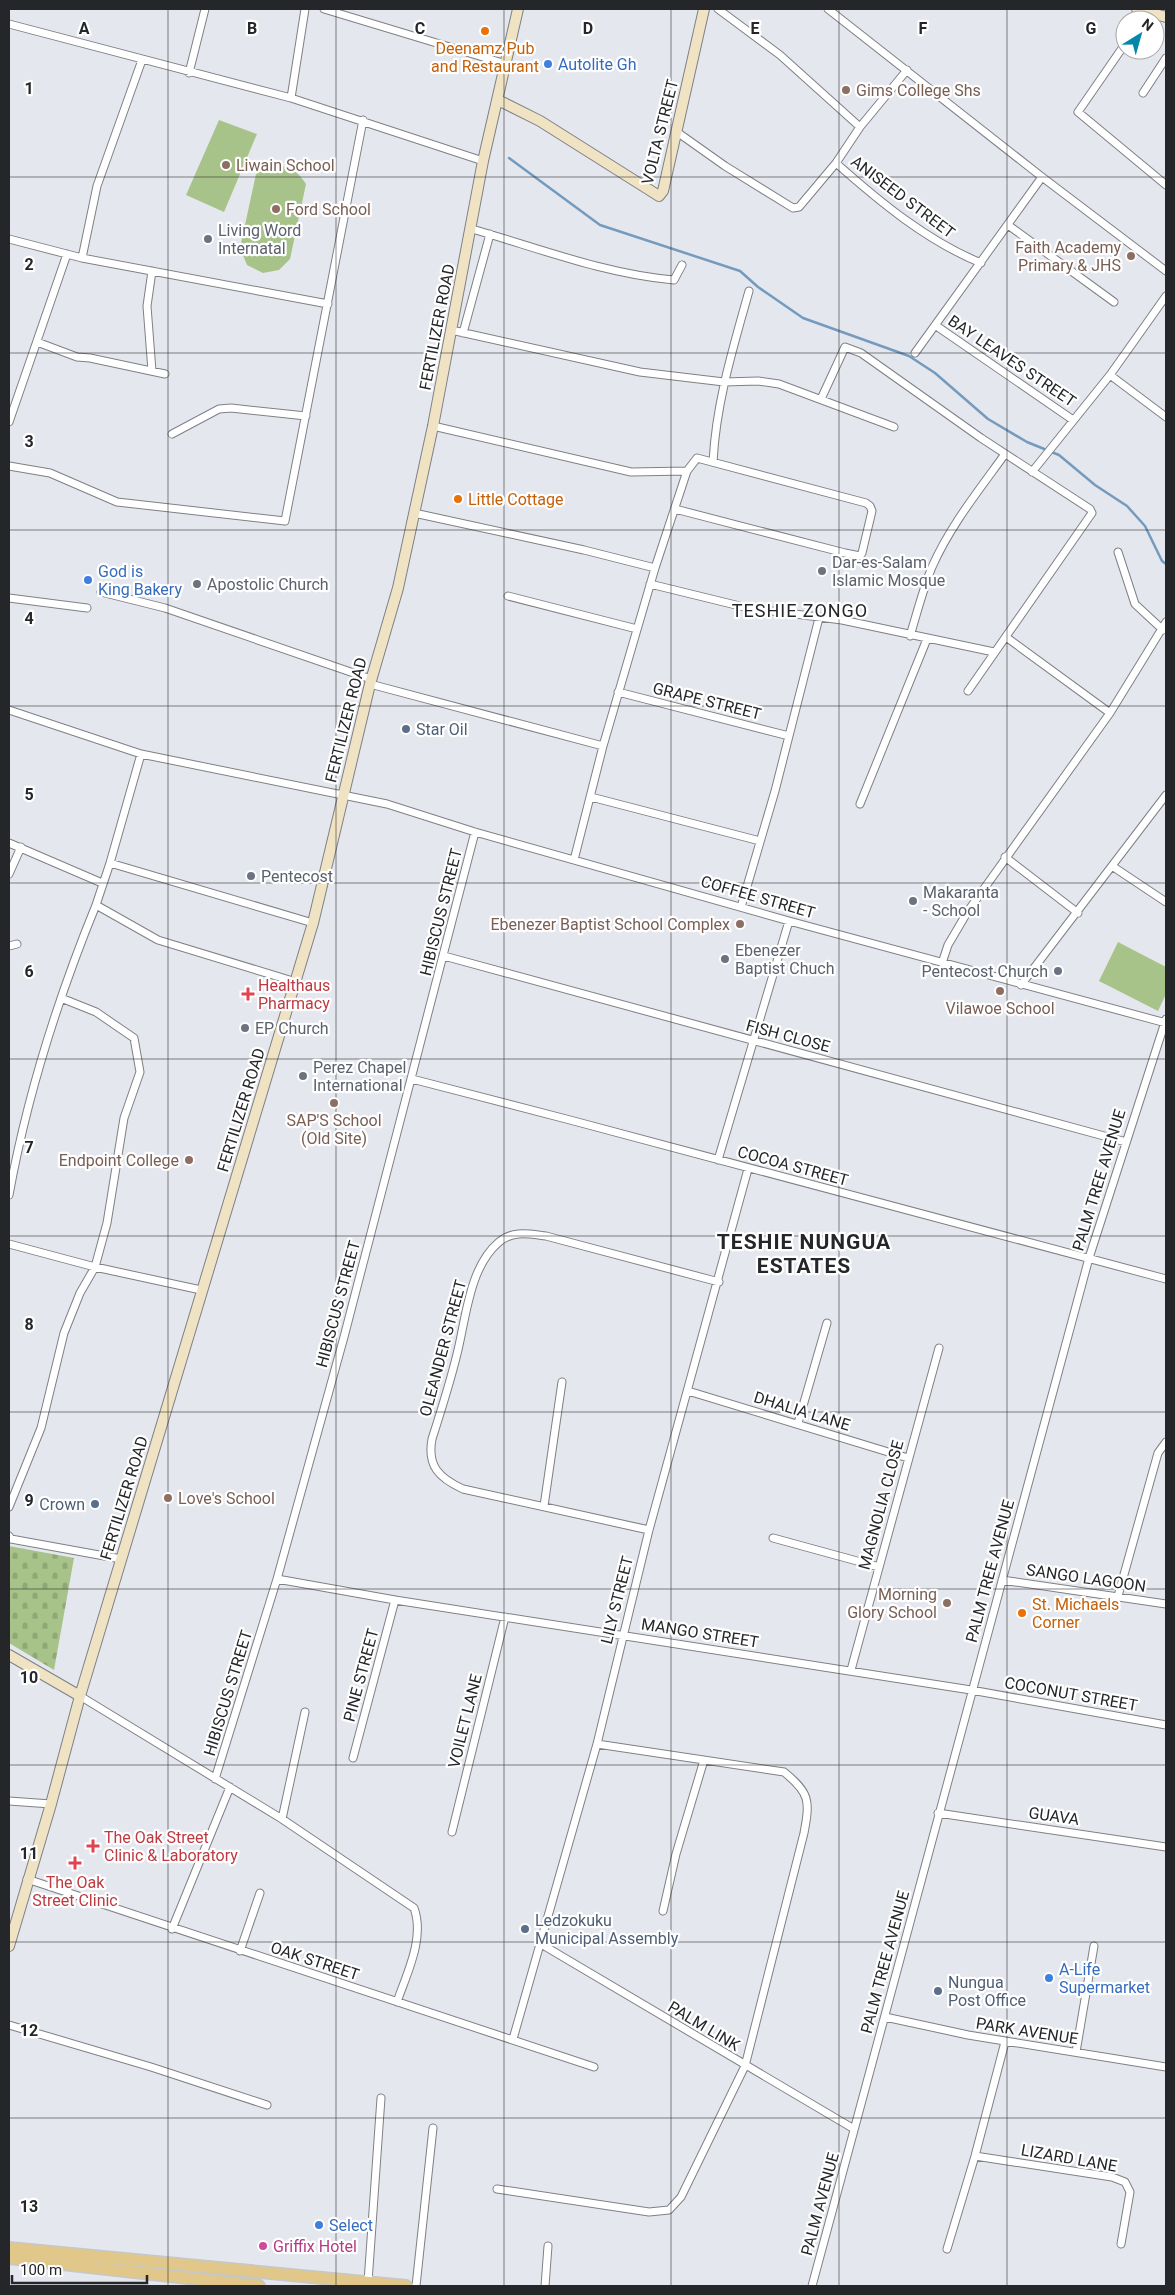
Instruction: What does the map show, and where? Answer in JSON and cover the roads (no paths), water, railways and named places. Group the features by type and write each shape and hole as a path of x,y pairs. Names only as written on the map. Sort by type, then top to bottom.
{"main road":[{"path":"9,2248 406,2286"},
{"path":"9,2258 172,2282 260,2286"}],"street":[{"path":"189,73 205,9"},
{"path":"291,98 305,9"},
{"path":"324,9 506,64"},
{"name":"FERTILIZER ROAD","path":"9,1946 121,1558 313,923 342,794 371,681 398,588 472,229 483,161 518,9"},
{"name":"VOLTA STREET","path":"498,100 540,121 659,196 663,191 678,132 704,9"},
{"path":"718,9 780,55 860,127"},
{"path":"828,9 1042,178 1166,271"},
{"path":"9,24 189,73 291,98 363,120 483,161"},
{"path":"1115,58 1078,112 1166,185"},
{"path":"1143,93 1166,58"},
{"path":"82,258 97,186 142,60"},
{"path":"678,132 725,166 794,208 802,205 836,164 860,127 907,70"},
{"path":"9,466 50,473 117,502 181,507 285,521 363,120"},
{"name":"ANISEED STREET","path":"836,164 887,205 941,244 981,263"},
{"path":"915,353 1042,178"},
{"path":"1008,225 1114,302"},
{"path":"472,229 634,275 674,280 682,265"},
{"path":"463,333 490,234"},
{"path":"9,239 82,258 328,304"},
{"path":"9,422 67,254"},
{"path":"152,271 147,306 152,371"},
{"path":"713,462 716,420 724,382 749,291"},
{"path":"1032,472 1110,375 1166,296"},
{"name":"BAY LEAVES STREET","path":"935,325 1073,420"},
{"path":"451,330 640,372 724,382 758,381 779,384 894,427"},
{"path":"37,342 77,358 90,358 165,374"},
{"path":"820,399 845,347 861,352 1092,513 968,691"},
{"path":"1110,375 1166,417"},
{"path":"172,434 219,409 231,408 306,416"},
{"path":"432,426 631,472 688,471"},
{"path":"910,636 924,588 941,550 954,526 1005,454"},
{"path":"574,860 603,746 650,584 655,568 675,509 688,471 697,458 866,503 872,511 861,555 845,553 675,509"},
{"path":"414,513 584,550 655,568"},
{"path":"942,963 955,930 1005,857 1110,713 1164,626 1135,604 1118,552"},
{"path":"650,584 748,608 842,620 910,636 994,652"},
{"path":"101,592 165,608 371,681 603,746"},
{"path":"508,596 637,629"},
{"path":"9,598 87,608"},
{"path":"741,907 819,618"},
{"path":"1006,637 1110,713"},
{"path":"860,804 927,639"},
{"name":"GRAPE STREET","path":"618,692 788,736"},
{"name":"COFFEE STREET","path":"9,710 141,754 387,804 476,832 789,921 1021,985 1165,1022"},
{"path":"9,1195 28,1110 61,998 74,957 96,905 110,863 141,754"},
{"path":"1021,985 1078,913 1166,795"},
{"path":"591,797 760,840"},
{"name":"HIBISCUS STREET","path":"215,1779 277,1579 412,1080 476,832"},
{"path":"9,843 102,883"},
{"path":"9,874 21,847"},
{"path":"1005,857 1078,913"},
{"path":"110,863 313,923"},
{"path":"1112,866 1166,902"},
{"path":"96,905 158,940 296,982"},
{"path":"718,1160 789,921"},
{"name":"FISH CLOSE","path":"444,956 1126,1142"},
{"path":"9,1507 41,1428 64,1333 80,1293 95,1267 107,1223 124,1118 140,1072 134,1038 96,1012 61,998"},
{"name":"PALM TREE AVENUE","path":"854,2129 1089,1258 1165,1022"},
{"name":"COCOA STREET","path":"412,1080 1166,1279"},
{"name":"LILY STREET","path":"513,2039 542,1944 597,1744 649,1530 748,1169"},
{"name":"OLEANDER STREET","path":"649,1530 463,1489 447,1481 434,1468 430,1451 457,1356 474,1285 484,1257 500,1240 518,1232 546,1236 718,1282"},
{"path":"9,1244 95,1267 201,1290"},
{"path":"798,1423 827,1323"},
{"name":"MAGNOLIA CLOSE","path":"851,1670 938,1348"},
{"path":"544,1506 562,1382"},
{"name":"DHALIA LANE","path":"688,1391 908,1458"},
{"path":"1118,1596 1158,1453 1166,1442"},
{"path":"9,1536 11,1539 121,1558"},
{"path":"773,1538 879,1566"},
{"name":"MANGO STREET","path":"277,1579 395,1600 971,1690"},
{"name":"SANGO LAGOON","path":"1002,1580 1166,1604"},
{"name":"PINE STREET","path":"353,1758 395,1600"},
{"name":"VOILET LANE","path":"452,1832 505,1616"},
{"path":"9,1655 282,1819 414,1908 418,1919 418,1935 397,2002"},
{"name":"COCONUT STREET","path":"971,1690 1166,1725"},
{"path":"282,1819 305,1712"},
{"path":"498,2190 649,2212 669,2210 681,2198 745,2066 809,1806 801,1785 784,1772 597,1744"},
{"path":"663,1911 678,1846 704,1760"},
{"path":"172,1929 230,1787"},
{"path":"9,1801 51,1804"},
{"name":"GUAVA","path":"938,1813 1166,1847"},
{"name":"OAK STREET","path":"27,1879 172,1929 594,2067"},
{"path":"240,1951 260,1893"},
{"name":"PALM LINK","path":"542,1944 854,2129"},
{"path":"1076,2052 1094,1946"},
{"name":"PARK AVENUE","path":"885,2017 1005,2042 1166,2068"},
{"path":"9,2024 151,2066 267,2105"},
{"path":"948,2248 1005,2042"},
{"path":"368,2282 381,2098"},
{"path":"416,2286 433,2128"},
{"name":"PALM AVENUE","path":"812,2286 854,2129"},
{"name":"LIZARD LANE","path":"975,2156 1112,2177 1125,2182 1130,2192 1120,2244"},
{"path":"545,2286 548,2246"}],"waterway":[{"path":"509,158 600,225 740,271 758,287 803,318 909,356 935,373 988,419 1027,442 1059,455 1095,485 1127,506 1145,526 1162,561 1166,564"}],"place":[{"name":"Deenamz Pub and Restaurant","path":"485,31"},
{"name":"Autolite Gh","path":"548,64"},
{"name":"Gims College Shs","path":"846,90"},
{"name":"Liwain School","path":"226,165"},
{"name":"Ford School","path":"276,209"},
{"name":"Living Word Internatal","path":"208,239"},
{"name":"Faith Academy Primary & JHS","path":"1131,256"},
{"name":"Little Cottage","path":"458,499"},
{"name":"Dar-es-Salam Islamic Mosque","path":"822,571"},
{"name":"God is King Bakery","path":"88,580"},
{"name":"Apostolic Church","path":"197,584"},
{"name":"Star Oil","path":"406,729"},
{"name":"Pentecost","path":"251,876"},
{"name":"Makaranta - School","path":"913,901"},
{"name":"Ebenezer Baptist School Complex","path":"740,924"},
{"name":"Ebenezer Baptist Chuch","path":"725,959"},
{"name":"Pentecost Church","path":"1058,971"},
{"name":"Vilawoe School","path":"1000,991"},
{"name":"Healthaus Pharmacy","path":"248,994"},
{"name":"EP Church","path":"245,1028"},
{"name":"Perez Chapel International","path":"303,1076"},
{"name":"SAP'S School (Old Site)","path":"334,1103"},
{"name":"Endpoint College","path":"189,1160"},
{"name":"Love's School","path":"168,1498"},
{"name":"Crown","path":"95,1504"},
{"name":"Morning Glory School","path":"947,1603"},
{"name":"St. Michaels Corner","path":"1022,1613"},
{"name":"The Oak Street Clinic & Laboratory","path":"93,1846"},
{"name":"The Oak Street Clinic","path":"75,1863"},
{"name":"Ledzokuku Municipal Assembly","path":"525,1929"},
{"name":"A-Life Supermarket","path":"1049,1978"},
{"name":"Nungua Post Office","path":"938,1991"},
{"name":"Select","path":"319,2225"},
{"name":"Griffix Hotel","path":"263,2246"}],"district":[{"name":"TESHIE ZONGO","path":"800,610"},
{"name":"TESHIE NUNGUA ESTATES","path":"804,1254"}]}
